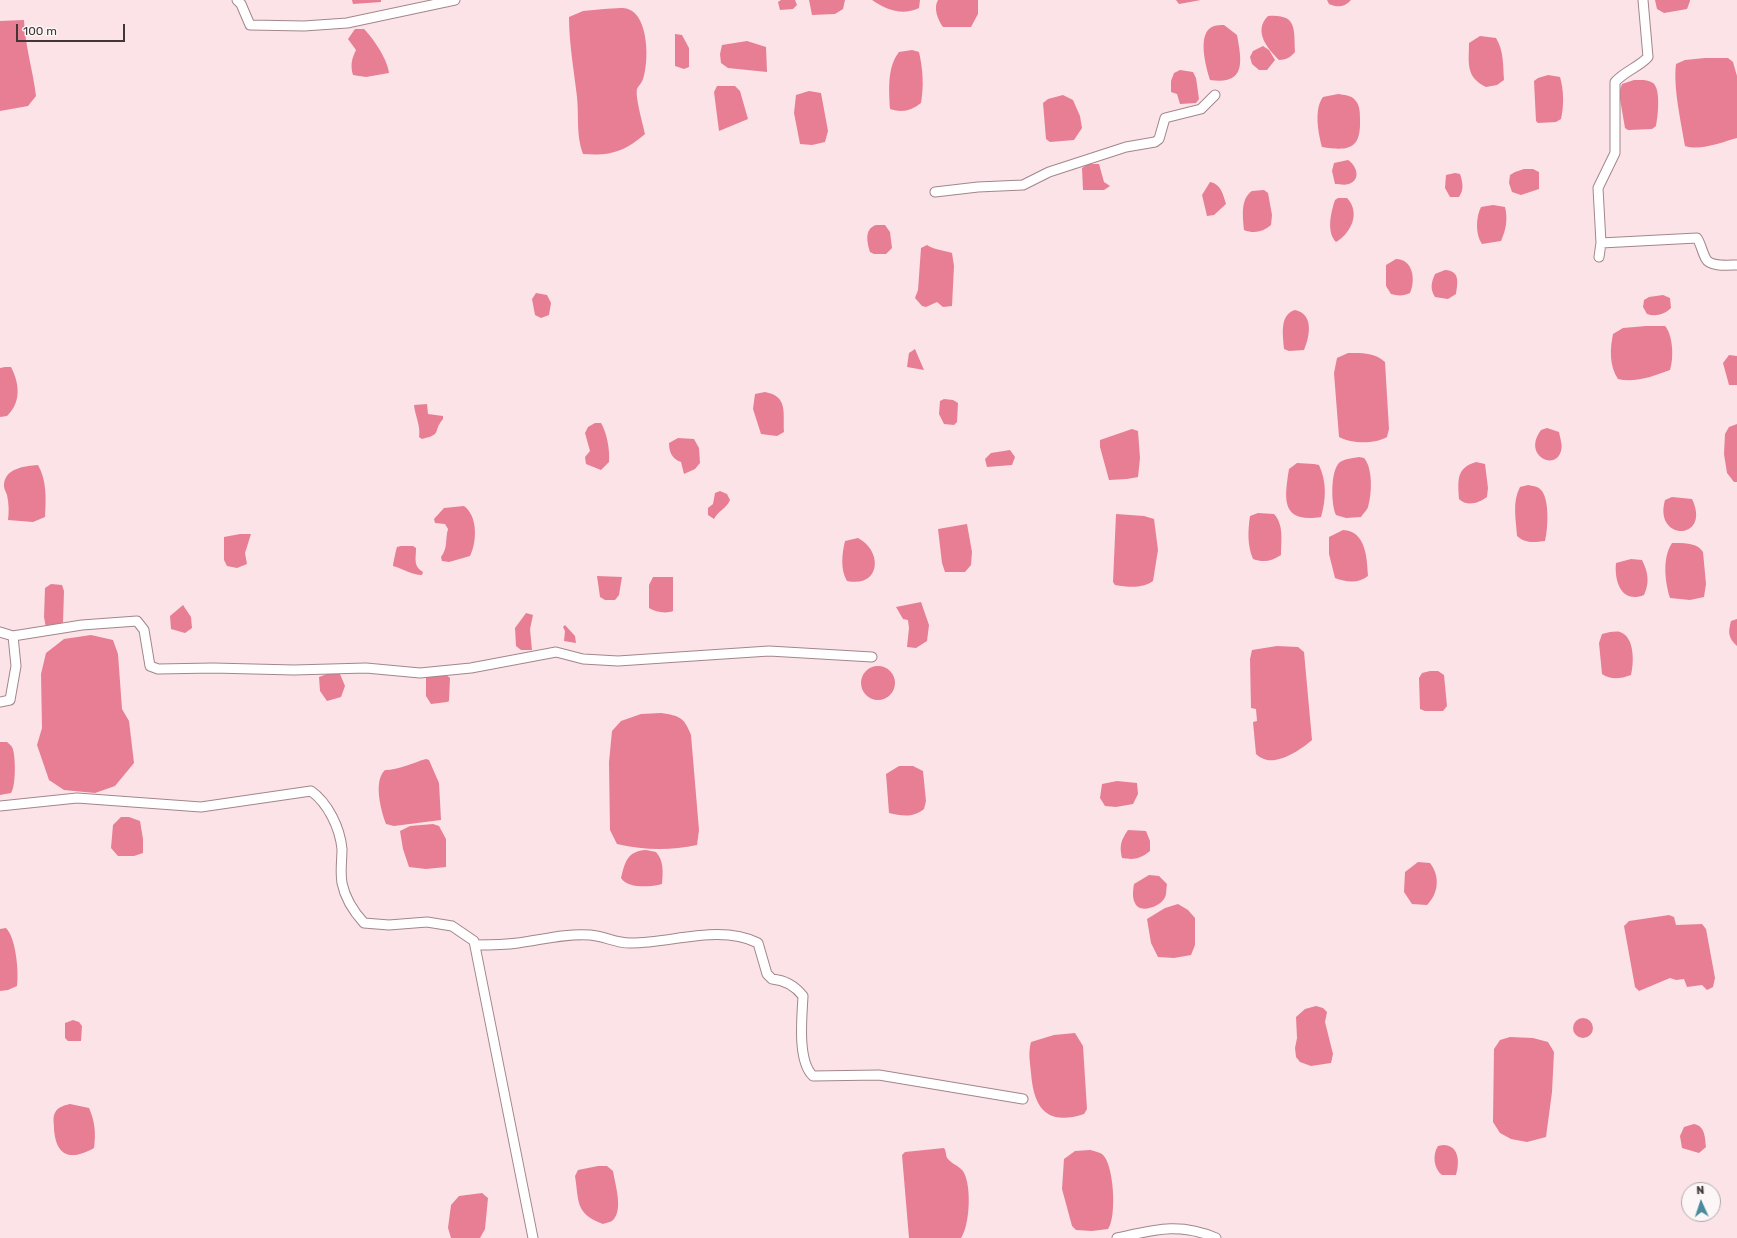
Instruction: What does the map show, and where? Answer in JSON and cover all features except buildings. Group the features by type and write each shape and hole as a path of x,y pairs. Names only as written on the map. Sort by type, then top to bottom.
{"street":[{"path":"237,0 241,4 250,25 304,26 347,23 455,0"},
{"path":"1600,257 1601,243 1598,188 1615,153 1615,82 1622,74 1644,62 1648,56 1643,0"},
{"path":"935,192 978,187 1023,186 1049,172 1126,147 1155,142 1159,139 1166,118 1201,109 1215,95"},
{"path":"1601,243 1697,238 1702,245 1706,260 1711,263 1737,265"},
{"path":"0,632 13,636 82,625 137,622 144,630 150,666 158,668 294,670 366,668 420,673 471,668 556,652 583,659 618,661 769,651 872,657"},
{"path":"0,702 10,700 13,691 16,666 13,636"},
{"path":"0,806 77,798 201,807 311,791 320,797 336,824 342,847 342,883 352,910 364,923 389,925 427,922 452,926 474,941 533,1238"},
{"path":"475,945 516,944 572,935 590,935 631,944 701,936 729,936 751,940 758,943 767,974 772,979 780,980 796,988 803,996 801,1035 806,1065 813,1076 879,1075 1023,1099"},
{"path":"1117,1238 1173,1228 1199,1231 1216,1238"}],"shaded area":[{"path":"352,0 381,0 381,2 353,4"},
{"path":"781,0 795,0 797,5 793,9 780,10 778,2"},
{"path":"809,0 845,0 843,9 835,14 812,15"},
{"path":"872,0 920,0 919,8 907,12 901,12 883,7"},
{"path":"938,0 978,0 978,14 971,27 943,27 939,21 936,10"},
{"path":"1176,0 1201,0 1179,4"},
{"path":"1327,0 1351,0 1344,5 1335,6 1329,4"},
{"path":"1655,0 1690,1 1687,9 1664,13 1657,9"},
{"path":"628,9 635,13 644,30 646,40 645,71 642,82 637,89 637,93 645,134 630,145 616,152 583,154 579,133 569,17 583,11"},
{"path":"1268,16 1284,17 1292,24 1294,30 1295,52 1288,58 1279,60 1266,45 1263,39 1262,28"},
{"path":"24,20 36,96 28,106 0,111 0,21"},
{"path":"1224,25 1237,35 1240,54 1239,70 1236,75 1230,79 1222,81 1210,80 1206,67 1204,50 1205,35 1208,30 1214,26"},
{"path":"355,29 364,29 372,38 386,62 389,73 366,77 353,75 352,62 356,50 348,39"},
{"path":"675,34 682,35 689,48 689,67 684,69 675,66"},
{"path":"1480,36 1496,38 1499,43 1503,59 1504,80 1497,85 1486,87 1474,79 1471,74 1469,63 1469,43"},
{"path":"747,41 766,47 767,72 728,68 721,63 720,54 722,45"},
{"path":"1263,46 1269,50 1275,60 1267,70 1259,70 1252,64 1250,57 1253,51"},
{"path":"912,50 919,52 923,84 921,103 914,108 906,110 898,111 890,109 889,94 892,65 899,52"},
{"path":"1728,58 1733,62 1737,76 1737,138 1705,147 1685,146 1676,94 1676,64 1685,60"},
{"path":"1180,70 1193,72 1196,78 1199,99 1196,103 1180,104 1177,94 1171,92 1171,81 1174,73"},
{"path":"1548,75 1560,77 1563,98 1561,119 1556,122 1538,123 1536,121 1534,81"},
{"path":"1634,80 1648,81 1656,86 1658,110 1656,126 1652,129 1628,130 1625,128 1619,93 1622,84"},
{"path":"717,86 735,86 740,91 748,119 719,131 714,92"},
{"path":"809,91 821,93 828,131 825,142 812,145 800,144 794,113 796,95"},
{"path":"1338,94 1352,97 1358,104 1360,130 1358,137 1355,143 1346,148 1339,149 1322,147 1319,135 1318,108 1323,97"},
{"path":"1063,95 1073,100 1080,116 1082,128 1074,140 1050,142 1046,139 1043,103 1048,99"},
{"path":"1348,160 1355,168 1357,175 1356,178 1349,184 1335,184 1332,171 1334,163"},
{"path":"1088,164 1099,164 1104,182 1110,186 1104,190 1083,190 1082,168"},
{"path":"1524,169 1533,169 1539,172 1539,189 1521,195 1512,192 1509,183 1510,175"},
{"path":"1455,173 1460,174 1462,183 1461,194 1459,197 1450,197 1445,188 1446,175"},
{"path":"1210,182 1219,187 1223,193 1226,204 1214,215 1207,216 1202,195"},
{"path":"1264,190 1268,193 1272,215 1271,225 1258,232 1244,230 1243,209 1248,194 1252,191"},
{"path":"1338,198 1347,198 1351,204 1354,216 1350,228 1336,242 1331,233 1330,222 1335,200"},
{"path":"1493,205 1505,207 1506,224 1504,233 1501,241 1482,244 1477,231 1479,211 1481,207"},
{"path":"876,225 885,225 890,232 892,248 886,254 874,254 870,252 867,236 872,227"},
{"path":"927,245 952,253 954,266 952,306 943,307 937,302 926,307 922,306 915,298 918,290 921,248"},
{"path":"1396,259 1406,262 1412,271 1412,288 1410,293 1405,295 1391,294 1386,286 1386,265"},
{"path":"1445,270 1453,272 1457,278 1456,294 1448,299 1435,297 1432,289 1435,274"},
{"path":"536,293 547,295 551,303 549,315 541,318 535,315 532,299"},
{"path":"1663,295 1670,298 1671,308 1660,314 1647,314 1643,307 1644,300 1649,297"},
{"path":"1295,310 1301,312 1305,316 1308,321 1309,332 1304,350 1289,351 1284,349 1283,326 1286,316"},
{"path":"1665,326 1668,330 1672,347 1670,370 1651,377 1631,380 1618,379 1613,368 1611,357 1613,334 1623,328"},
{"path":"915,349 924,370 907,367 909,353"},
{"path":"1348,353 1363,353 1372,355 1385,362 1389,429 1387,437 1370,442 1357,442 1339,437 1334,373 1337,358"},
{"path":"1729,355 1737,356 1737,385 1729,385 1723,363"},
{"path":"11,367 14,373 18,393 12,411 7,416 0,417 0,368"},
{"path":"765,392 778,397 783,406 784,432 777,436 761,434 753,409 755,394"},
{"path":"944,399 953,400 958,403 957,422 954,425 944,424 939,414 940,401"},
{"path":"427,404 428,414 443,416 443,419 433,436 422,439 419,437 419,429 414,405"},
{"path":"595,423 601,423 605,432 608,447 609,462 601,470 586,464 585,457 590,451 585,433 588,427"},
{"path":"1737,424 1737,482 1734,482 1727,473 1724,454 1725,434 1729,427"},
{"path":"1547,428 1559,432 1562,447 1558,457 1553,460 1542,458 1537,453 1535,447 1536,439 1541,430"},
{"path":"1132,429 1138,431 1140,458 1138,477 1109,480 1100,447 1100,440"},
{"path":"678,438 694,439 699,448 700,463 695,469 684,474 681,462 672,455 669,443"},
{"path":"1010,450 1015,457 1012,465 987,467 985,459 991,453"},
{"path":"1359,457 1364,458 1369,468 1371,488 1368,507 1361,517 1346,518 1336,515 1332,496 1334,472 1340,462"},
{"path":"1476,462 1485,464 1488,488 1487,497 1477,502 1466,503 1459,499 1458,486 1460,476 1465,468"},
{"path":"1297,463 1319,465 1322,471 1325,491 1321,517 1308,518 1298,516 1292,513 1288,507 1286,490 1289,469"},
{"path":"38,465 43,477 46,497 45,517 33,522 8,520 8,502 4,486 7,475 22,467"},
{"path":"1528,485 1539,488 1545,499 1547,506 1547,529 1545,541 1527,541 1520,539 1517,536 1515,511 1516,499 1520,487"},
{"path":"720,491 727,494 730,500 714,519 708,515 708,508 713,504 715,493"},
{"path":"1672,497 1692,499 1696,513 1695,523 1689,529 1682,531 1674,529 1667,523 1664,514 1665,500"},
{"path":"464,506 469,510 472,516 475,530 474,544 470,556 449,562 442,561 441,557 446,547 448,529 445,524 435,523 434,519 444,508"},
{"path":"1258,513 1274,514 1281,528 1281,555 1271,560 1261,561 1253,559 1251,554 1248,538 1250,516"},
{"path":"1116,514 1144,516 1154,519 1158,550 1153,581 1149,584 1130,587 1115,585 1113,582"},
{"path":"967,524 972,552 971,565 965,572 945,572 942,563 938,529"},
{"path":"1343,530 1356,535 1361,540 1364,547 1368,576 1364,579 1348,581 1335,578 1329,554 1329,537"},
{"path":"240,534 251,534 245,553 247,564 237,568 227,566 224,560 224,537"},
{"path":"858,538 872,551 875,567 872,574 867,579 858,582 847,581 842,567 842,556 845,541"},
{"path":"1672,543 1685,543 1697,546 1703,552 1706,584 1704,597 1690,600 1670,598 1665,570 1667,556"},
{"path":"413,546 416,548 416,565 423,572 422,575 411,573 393,566 397,547"},
{"path":"1631,559 1642,560 1648,577 1644,595 1636,597 1625,594 1621,590 1616,577 1616,563"},
{"path":"597,576 622,577 619,595 615,600 605,600 600,597"},
{"path":"653,577 673,577 673,611 661,612 654,611 649,608 649,585"},
{"path":"51,584 62,585 64,591 63,623 61,626 46,628 44,617 45,588"},
{"path":"921,602 929,625 927,641 916,648 907,647 909,628 908,620 903,619 896,607"},
{"path":"183,605 191,617 192,628 185,633 171,629 170,616"},
{"path":"526,613 533,615 530,629 532,650 521,650 516,646 515,628"},
{"path":"1737,619 1737,646 1730,637 1729,628 1731,621"},
{"path":"565,625 575,636 576,643 564,641 565,631 563,627"},
{"path":"1620,632 1625,635 1631,645 1633,664 1631,675 1616,678 1602,674 1599,643 1602,634"},
{"path":"91,635 113,640 118,654 122,709 129,721 134,763 115,786 95,793 64,790 49,780 37,745 42,728 41,674 46,653 64,639"},
{"path":"1277,646 1298,647 1304,652 1312,740 1290,755 1276,760 1270,760 1262,758 1256,754 1253,722 1257,721 1256,709 1251,708 1250,659 1252,650"},
{"path":"875,666 881,666 885,667 892,673 895,683 894,690 888,697 881,700 875,700 871,699 864,693 861,686 861,680 862,676 868,669"},
{"path":"1438,671 1444,675 1447,706 1443,711 1425,711 1420,709 1419,678 1422,673"},
{"path":"327,674 340,674 345,686 341,697 327,701 320,691 319,677"},
{"path":"445,674 450,678 449,701 431,704 426,696 426,676"},
{"path":"661,713 680,718 686,724 691,735 699,830 697,845 657,849 637,848 617,844 610,830 609,762 612,731 621,721 641,714"},
{"path":"0,742 7,742 11,745 14,756 15,770 13,790 11,793 0,795"},
{"path":"426,759 429,760 439,783 441,820 394,826 386,824 379,796 379,781 381,775 385,770 400,768"},
{"path":"899,766 913,766 923,771 926,801 924,809 916,814 903,815 889,813 886,774"},
{"path":"1117,781 1137,783 1138,794 1133,804 1116,807 1105,806 1100,798 1102,784"},
{"path":"121,817 129,817 140,821 143,839 143,853 134,856 118,856 111,848 113,825"},
{"path":"433,824 439,826 446,839 446,867 426,869 409,867 403,849 400,831 410,826"},
{"path":"1128,830 1146,831 1150,841 1150,851 1137,858 1122,858 1121,843"},
{"path":"646,850 656,852 659,855 663,871 662,884 652,886 634,886 624,882 621,878 628,858 635,852"},
{"path":"1418,862 1430,863 1437,879 1436,890 1427,905 1412,904 1404,892 1405,872"},
{"path":"1149,875 1159,876 1167,884 1166,896 1158,905 1145,909 1137,906 1135,903 1133,899 1133,891 1134,884"},
{"path":"1178,904 1188,910 1195,918 1195,945 1191,955 1174,958 1158,957 1151,943 1147,919 1165,908"},
{"path":"1669,915 1674,917 1676,925 1702,924 1706,929 1715,978 1713,987 1707,990 1702,985 1687,987 1684,979 1676,980 1670,978 1639,991 1635,987 1624,926 1629,921"},
{"path":"6,928 12,939 14,947 18,972 17,986 8,990 0,991 0,929"},
{"path":"1316,1006 1323,1008 1327,1012 1325,1022 1333,1054 1331,1063 1311,1066 1300,1062 1296,1057 1296,1017 1305,1009"},
{"path":"1583,1018 1590,1021 1593,1028 1590,1035 1583,1038 1576,1035 1573,1028 1576,1021"},
{"path":"73,1020 79,1022 82,1026 81,1041 68,1041 65,1038 65,1023"},
{"path":"1075,1033 1083,1046 1087,1109 1084,1114 1061,1118 1052,1116 1045,1112 1039,1105 1035,1096 1030,1061 1031,1042 1054,1035"},
{"path":"1510,1037 1533,1038 1548,1042 1554,1052 1552,1092 1546,1137 1527,1142 1511,1139 1500,1133 1493,1122 1494,1049 1500,1040"},
{"path":"70,1104 89,1108 94,1123 95,1133 94,1148 86,1152 72,1155 61,1151 55,1138 54,1129 55,1113 60,1107"},
{"path":"1694,1124 1700,1127 1705,1136 1706,1147 1699,1153 1682,1148 1680,1136 1684,1127"},
{"path":"1443,1145 1452,1148 1457,1155 1458,1165 1456,1175 1442,1175 1437,1169 1435,1153 1438,1146"},
{"path":"944,1148 947,1158 963,1171 966,1177 969,1205 964,1232 961,1238 909,1238 902,1155 905,1152"},
{"path":"1090,1150 1102,1154 1106,1159 1112,1179 1113,1213 1108,1229 1092,1231 1076,1230 1072,1226 1062,1189 1064,1159 1075,1151"},
{"path":"598,1166 607,1166 613,1171 618,1196 617,1214 612,1221 603,1224 587,1216 580,1206 575,1176 578,1170"},
{"path":"482,1193 488,1198 485,1229 480,1238 451,1238 448,1228 451,1205 459,1196"}]}
